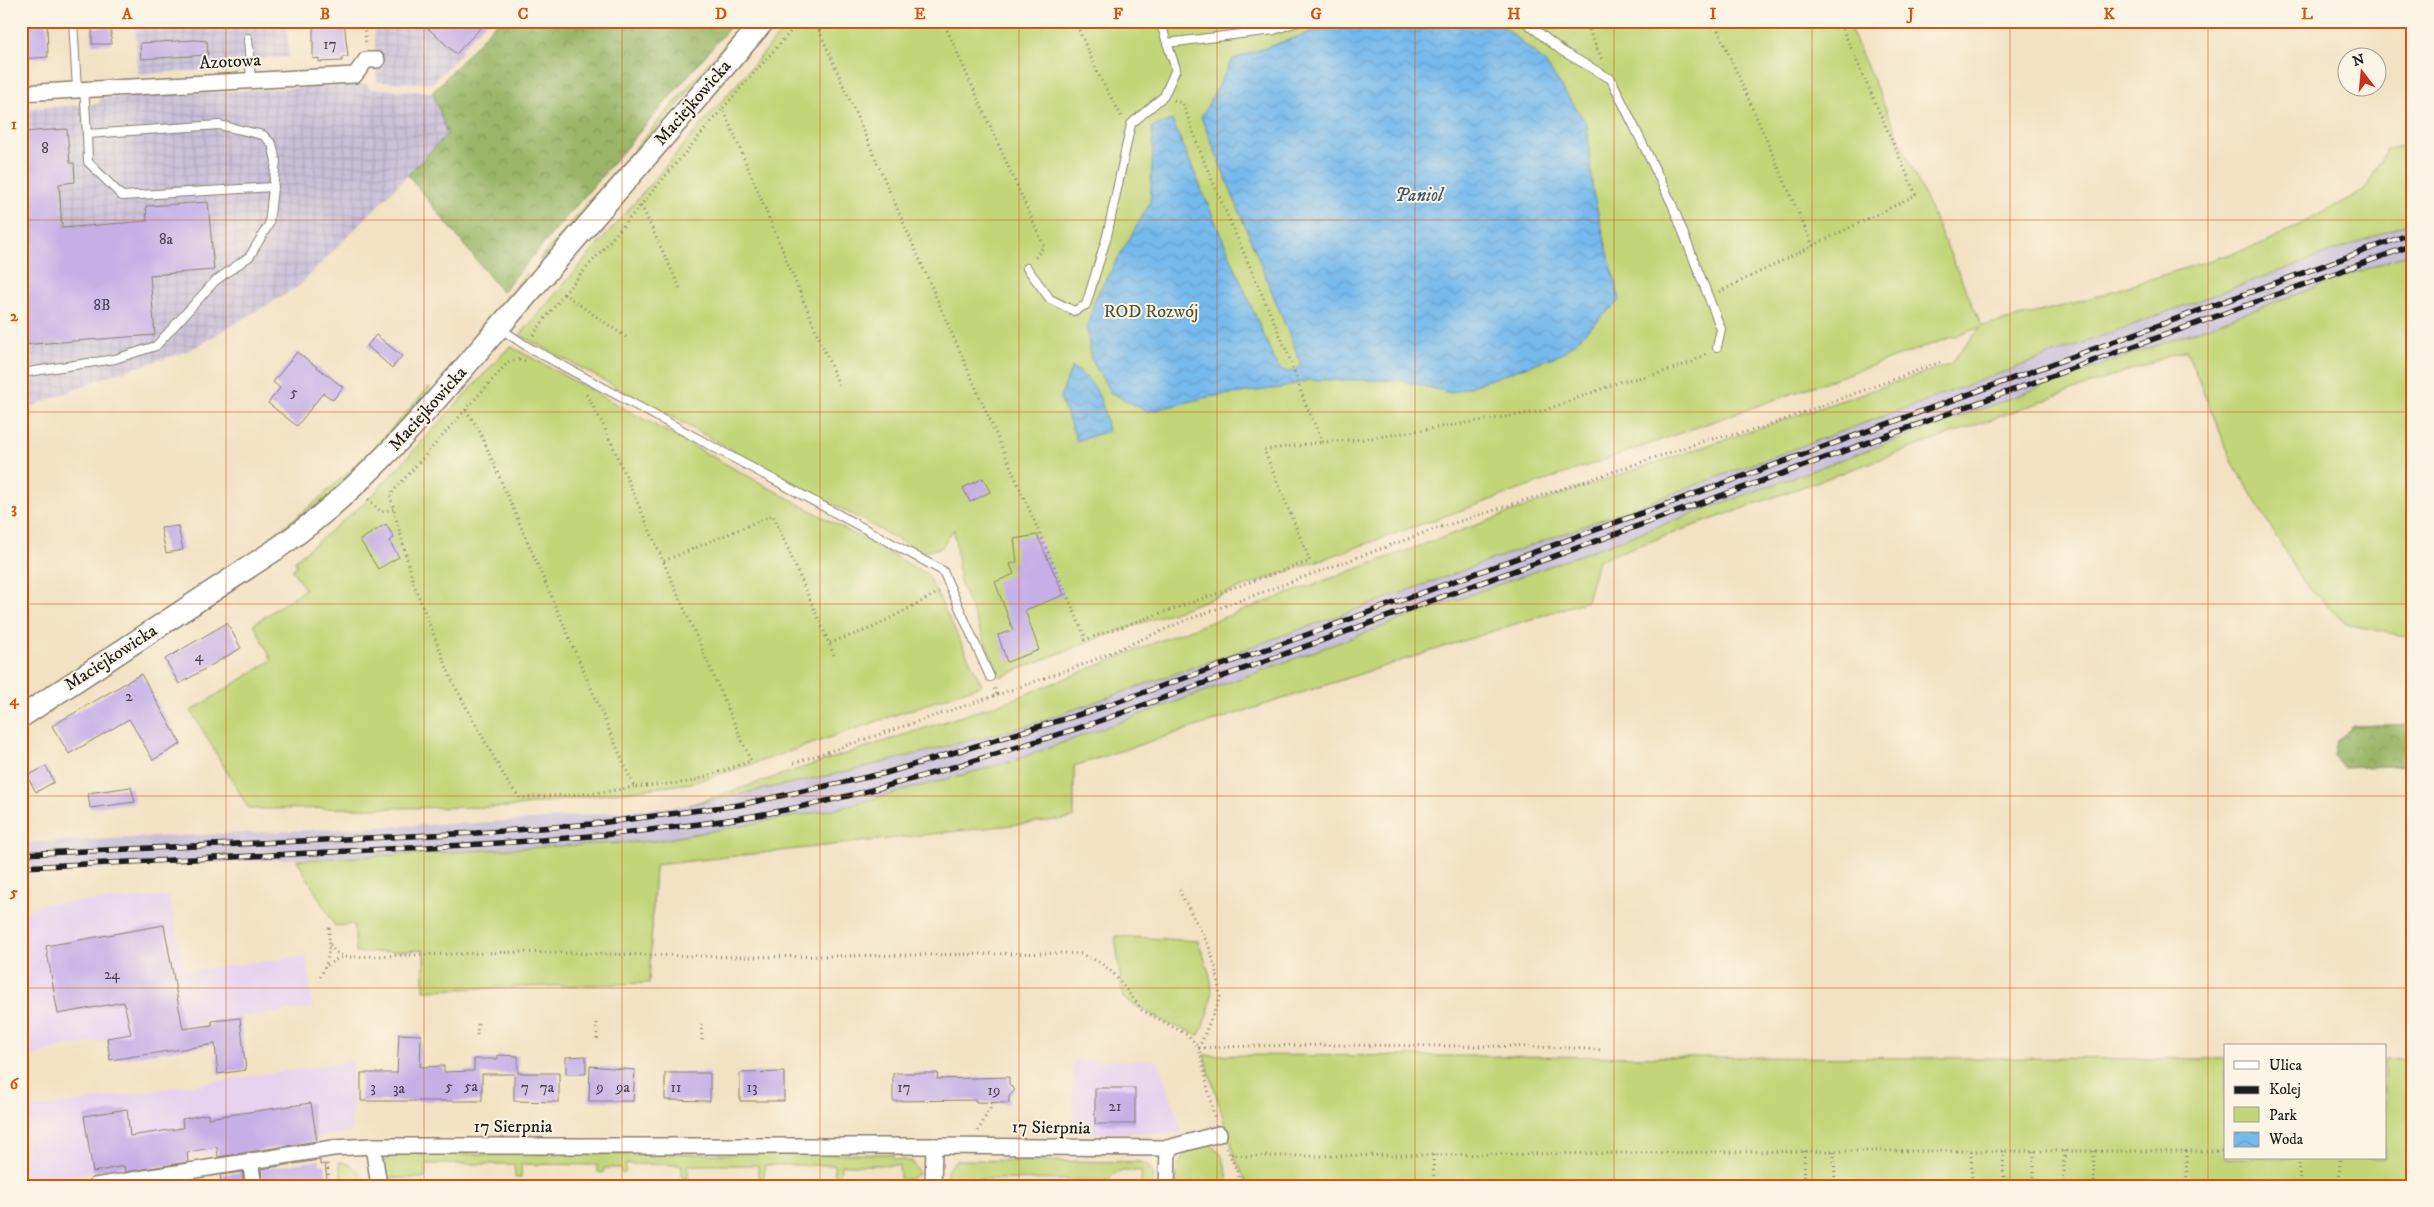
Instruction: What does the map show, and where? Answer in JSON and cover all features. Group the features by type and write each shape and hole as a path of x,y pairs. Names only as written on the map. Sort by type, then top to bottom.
{"street":[{"name":"Maciejkowicka","path":"21,718 269,554 322,516 390,452 764,21"},
{"name":"Azotowa","path":"21,93 355,75 372,60"},
{"name":"17 Sierpnia","path":"95,1186 170,1180 250,1161 333,1148 373,1146 1168,1148 1219,1134"},
{"path":"373,1146 379,1186"},
{"path":"933,1186 934,1146"},
{"path":"1167,1186 1168,1148"},
{"path":"250,1161 254,1186"}],"lane":[{"path":"73,21 87,134 88,162 122,196 274,187"},
{"path":"1027,268 1050,299 1074,311 1086,305 1108,236 1131,124 1164,96 1176,69 1160,21"},
{"path":"1167,43 1274,30 1300,21"},
{"path":"1524,21 1562,51 1610,78 1672,204 1721,330 1717,347"},
{"path":"248,38 251,80"},
{"path":"21,374 115,359 156,346 215,281 250,256 269,224 276,161 272,144 263,134 219,125 87,134"},
{"path":"499,327 527,346 944,571 990,677"}],"path":[{"path":"364,21 372,60"},
{"path":"519,360 564,294 800,21"},
{"path":"815,21 1085,640 1310,561 1264,450 1323,442 1365,439 1542,411 1620,382 1657,374 1692,362 1717,347"},
{"path":"943,21 1044,246 1027,268"},
{"path":"1075,21 1100,78 1124,121 1131,124"},
{"path":"1586,21 1610,78"},
{"path":"1714,21 1813,246"},
{"path":"1708,297 1916,195 1839,21"},
{"path":"1164,96 1184,104 1205,164 1323,442"},
{"path":"723,108 840,388"},
{"path":"641,205 680,288"},
{"path":"564,294 626,337"},
{"path":"532,363 519,360 508,362 390,495 414,585 452,683 508,783 520,798 598,793 634,787 690,782 751,761 603,424 586,394 578,389"},
{"path":"794,763 1087,663 1184,620 1432,530 1707,440 1760,430 1943,361"},
{"path":"466,410 479,430 634,787"},
{"path":"364,495 381,512 393,509"},
{"path":"664,561 772,516 836,657"},
{"path":"830,644 872,628 951,586"},
{"path":"990,677 997,695"},
{"path":"1179,890 1209,946 1217,973 1220,997 1199,1048"},
{"path":"320,977 327,965 329,924"},
{"path":"329,942 335,952 347,957"},
{"path":"327,965 337,959 347,957 520,952 747,957 1081,954 1101,963 1114,974 1142,1010 1188,1035 1199,1048 1219,1134 1231,1154 1243,1186"},
{"path":"597,1019 597,1039"},
{"path":"477,1035 478,1024"},
{"path":"701,1024 702,1040"},
{"path":"1199,1048 1255,1045 1364,1045 1563,1047 1602,1050"},
{"path":"978,1132 991,1103"},
{"path":"1231,1154 1246,1156 1804,1151 2224,1151"},
{"path":"1804,1151 1805,1186"},
{"path":"1834,1151 1835,1186"},
{"path":"1971,1151 1972,1186"},
{"path":"2003,1151 2004,1186"},
{"path":"2034,1151 2034,1186"},
{"path":"2064,1151 2064,1186"},
{"path":"2094,1151 2094,1186"},
{"path":"2186,1151 2187,1186"},
{"path":"1433,1155 1434,1183"},
{"path":"2300,1160 2300,1186"},
{"path":"2339,1186 2340,1160"},
{"path":"326,1161 330,1186"},
{"path":"1429,1186 1434,1183"},
{"path":"1434,1183 1440,1186"}],"shaded area":[{"path":"135,21 287,21 289,57 228,61 225,69 138,74"},
{"path":"374,21 487,21 461,49 463,52 432,83 377,82"},
{"path":"366,84 371,89 433,92 448,134 298,287 188,351 108,376 33,406 21,408 21,109 98,104 101,98"},
{"path":"2413,222 2413,252 1010,762 835,809 655,841 21,872 21,843 534,820 689,805 849,771 1027,726 1344,614"},
{"path":"169,896 185,971 306,956 313,1008 212,1021 60,1048 21,1061 21,913 43,904"},
{"path":"1158,1060 1183,1133 1073,1133 1073,1061"},
{"path":"353,1061 352,1132 29,1181 24,1175 30,1109"}],"green space":[{"path":"498,21 735,21 502,292 408,175 447,134 433,92"},
{"path":"745,21 750,21 544,260 539,260"},
{"name":"ROD Rozwój","path":"791,21 1847,21 1982,326 2071,304 2265,243 2365,190 2387,149 2413,144 2413,222 1344,614 1027,726 849,771 689,805 1014,699 1159,641 1548,499 1950,364 1981,327 1085,643 1000,677 960,582 954,529 941,548 921,552 520,335"},
{"path":"2413,252 2413,638 2346,624 2303,582 2233,463 2186,350 1598,560 1587,601 1074,766 1074,818 655,865 649,983 424,990 424,950 356,953 354,924 335,926 297,860 655,841 835,809 1010,762"},
{"path":"527,273 529,277 480,334 477,331"},
{"path":"510,346 927,574 982,685 753,764 691,783 510,807 249,809 191,711 272,660 254,624 305,589 292,570 297,566 294,561 368,500"},
{"path":"429,387 431,391 349,480 274,539 270,537 314,503 354,467"},
{"path":"2413,724 2413,765 2344,768 2334,757 2337,739 2354,726"},
{"path":"1115,936 1198,941 1208,968 1212,988 1209,1008 1199,1035 1169,1024 1123,998"},
{"path":"1204,1055 2224,1059 2224,1160 2386,1160 2386,1059 2413,1058 2413,1186 1249,1186 1237,1163"},
{"path":"1209,1144 1222,1156 1229,1186 1176,1186 1178,1168 1183,1157 1192,1150"},
{"path":"390,1154 893,1154 893,1159 912,1161 919,1174 909,1179 900,1179 899,1165 841,1165 840,1179 835,1179 834,1165 765,1165 764,1179 758,1179 758,1165 688,1165 688,1178 682,1178 682,1165 626,1164 625,1173 621,1173 620,1168 604,1168 603,1173 598,1172 597,1165 521,1164 521,1178 515,1178 514,1164 426,1164 425,1178 388,1178 384,1173 384,1160"},
{"path":"956,1160 1142,1162 1150,1168 1153,1186 1141,1186 1141,1171 1118,1171 1109,1180 957,1179 957,1186 947,1186 947,1170"},
{"path":"339,1162 348,1164 356,1170 367,1186 343,1186"}],"water":[{"name":"Paniol","path":"1343,21 1496,21 1544,61 1587,124 1593,193 1620,300 1562,354 1452,393 1398,380 1310,380 1281,388 1208,397 1148,412 1110,392 1091,359 1087,328 1095,298 1150,203 1153,148 1152,127 1172,120 1277,366 1287,371 1293,371 1301,364 1201,117 1233,59"},
{"path":"1072,367 1089,380 1098,394 1104,410 1108,431 1077,441 1060,398"}],"building":[{"path":"21,21 47,21 48,57 21,59"},
{"path":"313,21 344,21 348,57 342,57 342,61 319,62 319,58 313,59"},
{"path":"420,21 487,21 456,54"},
{"path":"92,27 111,27 111,44 92,44"},
{"path":"207,41 208,55 141,59 140,43"},
{"path":"67,129 70,163 74,163 75,182 59,184 62,228 147,221 146,206 208,202 214,270 150,275 155,335 21,345 21,132"},
{"path":"376,335 402,356 392,368 367,346"},
{"path":"297,352 343,387 333,400 323,393 297,426 268,403 280,388 273,382"},
{"path":"983,478 990,492 970,502 963,488"},
{"path":"386,524 394,538 389,541 399,557 378,569 360,540"},
{"path":"178,526 183,550 166,553 161,528"},
{"path":"1037,535 1064,595 1025,610 1039,650 1007,662 998,635 1013,630 995,582 1014,574 1010,564 1017,562 1014,539"},
{"path":"227,623 241,648 179,684 165,659"},
{"path":"141,674 181,744 153,760 129,719 69,754 52,726"},
{"path":"46,766 54,782 36,792 27,776"},
{"path":"131,787 135,802 90,808 88,793"},
{"path":"164,925 183,1029 212,1025 212,1021 240,1018 246,1070 218,1074 215,1044 110,1060 107,1038 131,1034 124,1002 58,1014 46,946"},
{"path":"399,1034 421,1035 420,1067 444,1066 444,1072 474,1071 474,1059 498,1059 498,1055 518,1056 518,1073 559,1073 559,1102 514,1101 514,1074 482,1074 482,1101 361,1101 361,1073 397,1073"},
{"path":"586,1056 586,1074 566,1074 566,1057"},
{"path":"590,1066 635,1070 633,1101 589,1101"},
{"path":"784,1072 784,1101 740,1101 740,1073"},
{"path":"665,1073 710,1073 710,1101 665,1100"},
{"path":"893,1073 938,1073 937,1079 1009,1077 1009,1084 1015,1090 1009,1096 1009,1103 976,1102 976,1100 893,1101"},
{"path":"1095,1088 1135,1088 1135,1124 1095,1124"},
{"path":"311,1103 317,1141 218,1157 217,1147 187,1152 188,1162 125,1172 124,1166 93,1172 84,1116 127,1109 130,1136 183,1128 182,1119 208,1114 208,1118"},
{"path":"320,1160 320,1165 325,1164 328,1186 263,1186 261,1169"},
{"path":"242,1172 244,1186 222,1186 220,1175"}],"railway":[{"path":"21,854 476,833 592,824 739,805 886,773 1091,711 1284,643 2413,233"},
{"path":"21,867 447,846 594,836 741,818 786,810 875,789 1094,723 2413,245"}]}
